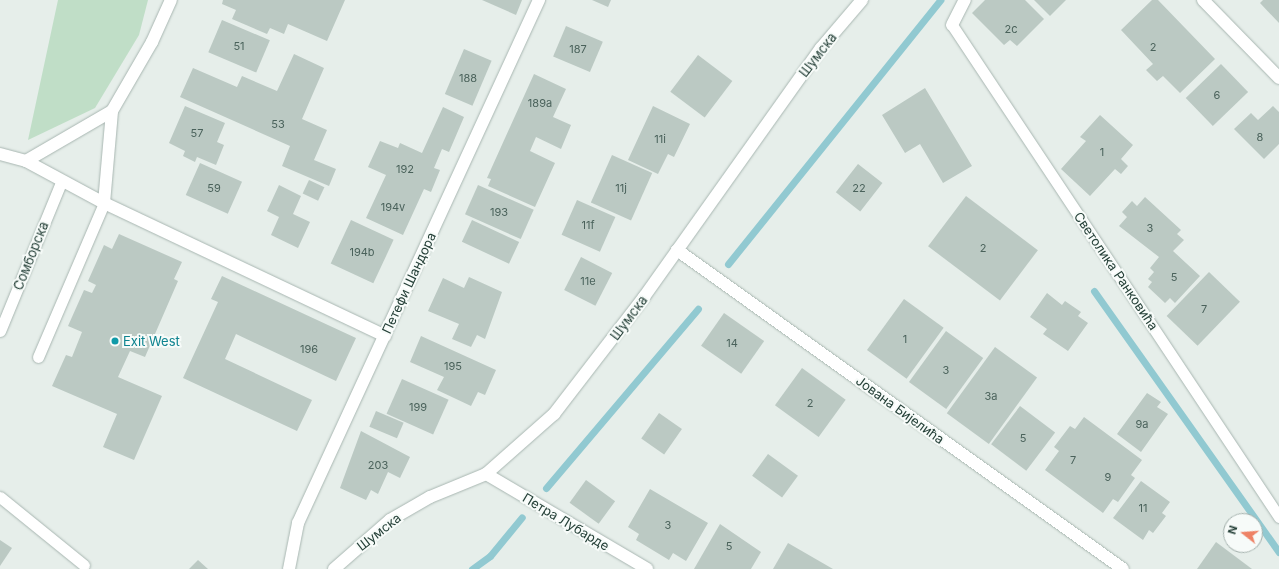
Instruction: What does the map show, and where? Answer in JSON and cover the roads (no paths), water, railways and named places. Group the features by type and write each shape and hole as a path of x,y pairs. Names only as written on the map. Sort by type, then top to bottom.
{"street":[{"path":"104,203 112,111 152,42 171,0"},
{"name":"Петефи Шандора","path":"289,569 298,523 539,0"},
{"name":"Шумска","path":"334,569 390,520 430,497 486,474 554,414 677,250 821,48 862,0"},
{"path":"952,25 965,0"},
{"path":"1203,0 1279,78"},
{"path":"26,161 112,111"},
{"path":"0,154 26,161 61,182 104,203 385,336"},
{"name":"Јована Бијелића","path":"677,250 1123,569"},
{"name":"Петра Лубарде","path":"486,474 647,569"}],"lane":[{"name":"Светолика Ранковића","path":"952,25 1279,517"},
{"name":"Сомборска","path":"0,331 61,182"},
{"path":"38,357 104,203"},
{"path":"0,497 84,565"}],"waterway":[{"path":"728,264 940,0"},
{"path":"1094,291 1279,552"},
{"path":"546,488 698,309"},
{"path":"472,569 490,556 522,517"}],"place":[{"name":"Exit West","path":"115,341"}]}
